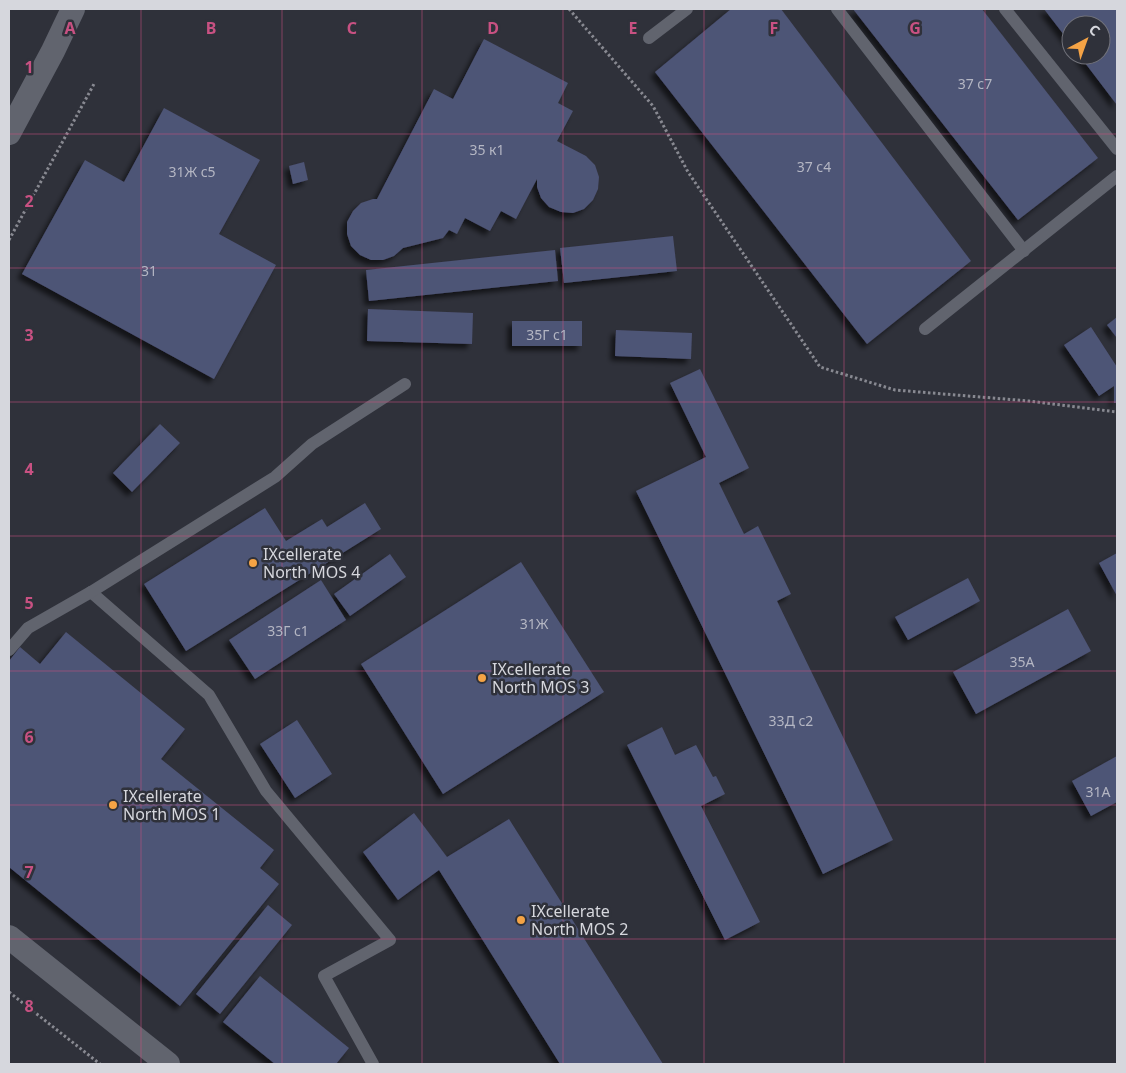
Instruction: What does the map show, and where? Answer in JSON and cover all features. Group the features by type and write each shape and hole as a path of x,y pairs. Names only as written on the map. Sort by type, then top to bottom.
{"street":[{"path":"9,133 73,9"},
{"path":"9,937 168,1064"}],"lane":[{"path":"649,38 687,9"},
{"path":"837,9 1024,251"},
{"path":"1005,9 1117,149"},
{"path":"925,329 1117,176"},
{"path":"9,650 28,628 91,592 275,476 312,444 405,384"},
{"path":"91,592 209,695 266,791 390,940 324,976 373,1064"}],"path":[{"path":"569,9 652,106 688,172 820,367 895,390 1029,401 1117,412"},
{"path":"9,240 94,84"},
{"path":"9,992 100,1064"}],"building":[{"path":"731,9 781,9 971,261 867,344 655,72"},
{"path":"853,9 982,9 1098,158 1018,220"},
{"path":"1044,9 1117,9 1117,105 1087,65 1111,65 1111,15 1061,15 1061,31"},
{"path":"484,39 568,83 558,103 573,111 557,141 586,156 595,165 599,177 598,189 593,200 584,209 573,213 561,212 549,207 541,198 537,187 537,179 516,219 501,211 490,231 465,218 457,234 449,230 443,238 403,248 394,256 383,260 371,260 360,255 351,246 347,234 347,222 353,211 361,203 377,199 434,89 453,99"},
{"path":"164,108 260,160 219,234 276,265 214,379 22,274 85,160 124,182"},
{"path":"304,162 308,180 293,184 289,166"},
{"path":"673,236 677,271 564,283 560,248"},
{"path":"555,250 558,281 369,301 366,270"},
{"path":"368,309 473,313 472,344 367,341"},
{"path":"1117,317 1117,338 1107,325"},
{"path":"512,321 582,321 582,346 512,346"},
{"path":"1091,327 1117,367 1117,403 1114,403 1114,386 1099,396 1064,345"},
{"path":"616,330 692,333 691,359 615,356"},
{"path":"700,369 749,468 719,483 744,534 758,526 791,594 777,601 893,840 823,874 636,491 706,457 670,383"},
{"path":"160,424 180,443 132,492 113,473"},
{"name":"IXcellerate North MOS 4","path":"365,503 381,529 186,651 144,584 265,508 286,541 322,519 327,527"},
{"path":"1117,553 1117,596 1099,563"},
{"path":"390,554 406,577 350,616 334,594"},
{"name":"IXcellerate North MOS 3","path":"521,562 604,692 443,794 361,664"},
{"path":"968,578 980,601 908,640 895,617"},
{"path":"321,580 346,620 255,679 229,640"},
{"path":"1068,609 1091,651 976,714 953,672"},
{"name":"IXcellerate North MOS 1","path":"66,632 185,729 161,759 274,850 260,868 279,884 180,1006 9,867 9,661 20,647 40,664"},
{"path":"297,720 332,774 295,798 260,744"},
{"path":"662,727 675,755 696,745 713,777 716,776 725,794 701,806 760,922 725,940 627,745"},
{"path":"1117,756 1117,802 1091,816 1072,781"},
{"name":"IXcellerate North MOS 2","path":"414,813 447,857 509,819 663,1064 560,1064 439,870 398,900 363,852"},
{"path":"268,905 292,925 220,1014 196,994"},
{"path":"260,976 349,1048 336,1064 275,1064 223,1022"}],"place":[{"name":"IXcellerate North MOS 4","path":"253,563"},
{"name":"IXcellerate North MOS 3","path":"482,678"},
{"name":"IXcellerate North MOS 1","path":"113,805"},
{"name":"IXcellerate North MOS 2","path":"521,920"}]}
